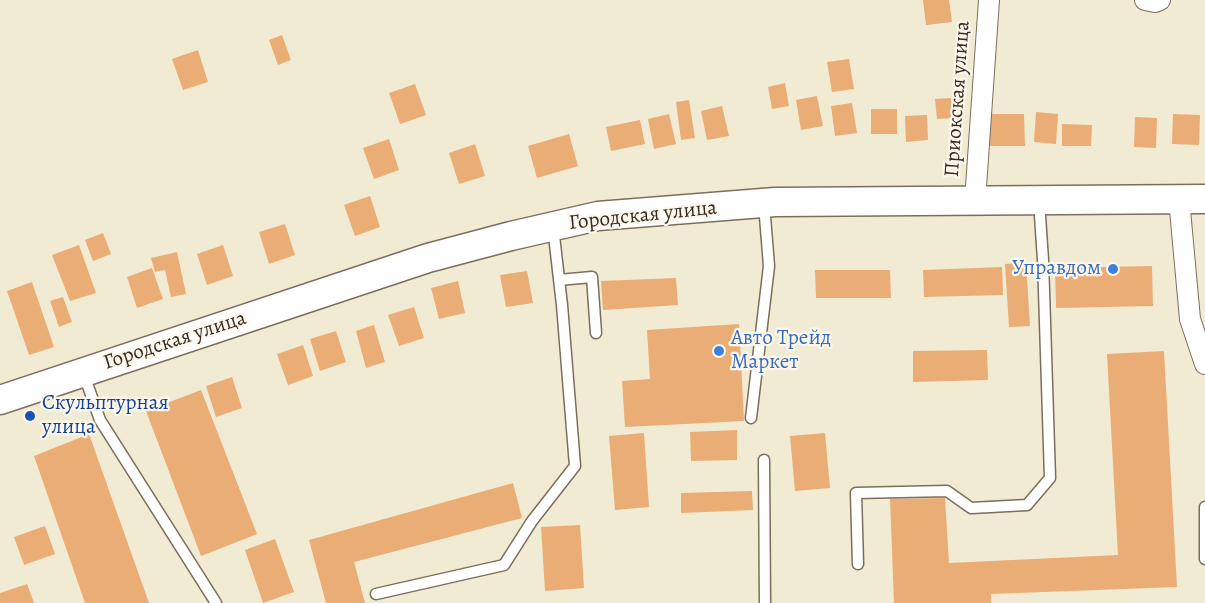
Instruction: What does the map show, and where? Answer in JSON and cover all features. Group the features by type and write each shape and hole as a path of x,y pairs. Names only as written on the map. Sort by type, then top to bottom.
{"main road":[{"name":"Городская улица","path":"0,400 428,258 598,216 764,203 1192,199"}],"street":[{"name":"Приокская улица","path":"975,201 989,0"},
{"path":"1144,0 1155,2 1160,0"},
{"path":"1192,199 1190,319 1205,364"}],"lane":[{"path":"858,564 856,493 947,491 971,508 1026,505 1050,478 1039,200"},
{"path":"751,418 769,266 764,203"},
{"path":"376,594 504,565 532,521 575,466 553,226"},
{"path":"559,280 592,277 596,333"},
{"path":"83,372 100,420 212,601"},
{"path":"764,460 765,603"},
{"path":"1205,507 1205,559"}],"building":[{"path":"923,0 949,0 952,22 926,25"},
{"path":"282,35 291,60 278,65 269,40"},
{"path":"198,50 208,82 183,90 172,59"},
{"path":"849,59 854,89 832,92 827,62"},
{"path":"785,83 789,106 772,109 768,87"},
{"path":"415,84 426,115 400,124 389,93"},
{"path":"817,96 823,126 801,130 796,100"},
{"path":"951,98 953,118 937,119 935,99"},
{"path":"689,100 695,138 681,140 676,102"},
{"path":"852,103 857,133 835,136 831,106"},
{"path":"722,106 729,136 707,140 701,111"},
{"path":"871,109 897,109 897,134 871,134"},
{"path":"1036,112 1058,114 1056,144 1034,142"},
{"path":"669,114 676,144 654,149 648,119"},
{"path":"988,114 1024,114 1025,146 989,146"},
{"path":"1173,114 1200,115 1199,145 1172,144"},
{"path":"927,115 928,140 906,142 905,116"},
{"path":"1135,117 1157,118 1156,148 1134,147"},
{"path":"640,120 645,144 611,151 606,127"},
{"path":"1062,124 1092,125 1091,146 1062,146"},
{"path":"569,134 578,166 537,178 528,146"},
{"path":"389,139 399,170 374,179 363,148"},
{"path":"475,144 485,176 459,184 449,153"},
{"path":"370,196 380,227 355,236 344,205"},
{"path":"285,224 295,255 269,264 259,232"},
{"path":"103,233 111,254 93,261 85,240"},
{"path":"79,245 96,293 70,301 52,255"},
{"path":"223,245 233,276 207,285 197,254"},
{"path":"177,252 186,294 171,297 165,270 155,272 151,258"},
{"path":"1026,262 1030,326 1009,327 1005,264"},
{"path":"1152,266 1153,306 1056,308 1055,268"},
{"path":"1002,267 1003,295 924,297 923,270"},
{"path":"152,268 163,299 137,308 127,277"},
{"path":"815,270 890,270 891,298 816,298"},
{"path":"527,271 533,303 506,307 500,275"},
{"path":"676,278 678,305 603,310 601,281"},
{"path":"458,281 465,313 439,319 431,288"},
{"path":"32,282 54,347 29,355 7,291"},
{"path":"63,297 72,322 59,327 50,301"},
{"path":"414,307 424,338 399,346 388,315"},
{"path":"739,324 744,421 625,427 622,381 650,379 647,330"},
{"path":"374,325 385,362 366,368 356,331"},
{"path":"336,331 346,362 320,371 310,339"},
{"path":"303,345 313,376 288,385 277,354"},
{"path":"987,350 988,380 913,382 913,351"},
{"path":"1164,351 1177,587 991,594 991,603 894,603 890,499 945,498 949,563 1118,555 1107,354"},
{"path":"232,377 242,408 216,417 206,386"},
{"path":"201,390 257,534 201,556 146,411"},
{"path":"737,430 737,460 691,461 690,432"},
{"path":"644,433 649,507 615,510 609,436"},
{"path":"825,433 830,488 795,491 790,436"},
{"path":"89,434 149,603 85,603 34,456"},
{"path":"513,483 522,518 354,562 365,603 326,603 309,540"},
{"path":"752,491 753,510 681,513 681,493"},
{"path":"580,525 584,588 545,591 541,527"},
{"path":"45,526 55,554 24,565 14,537"},
{"path":"275,539 294,592 263,603 245,550"},
{"path":"27,584 34,603 0,603 0,593"}],"place":[{"name":"Управдом","path":"1113,269"},
{"name":"Авто Трейд Маркет","path":"719,351"},
{"name":"Скульптурная улица","path":"30,416"}]}
